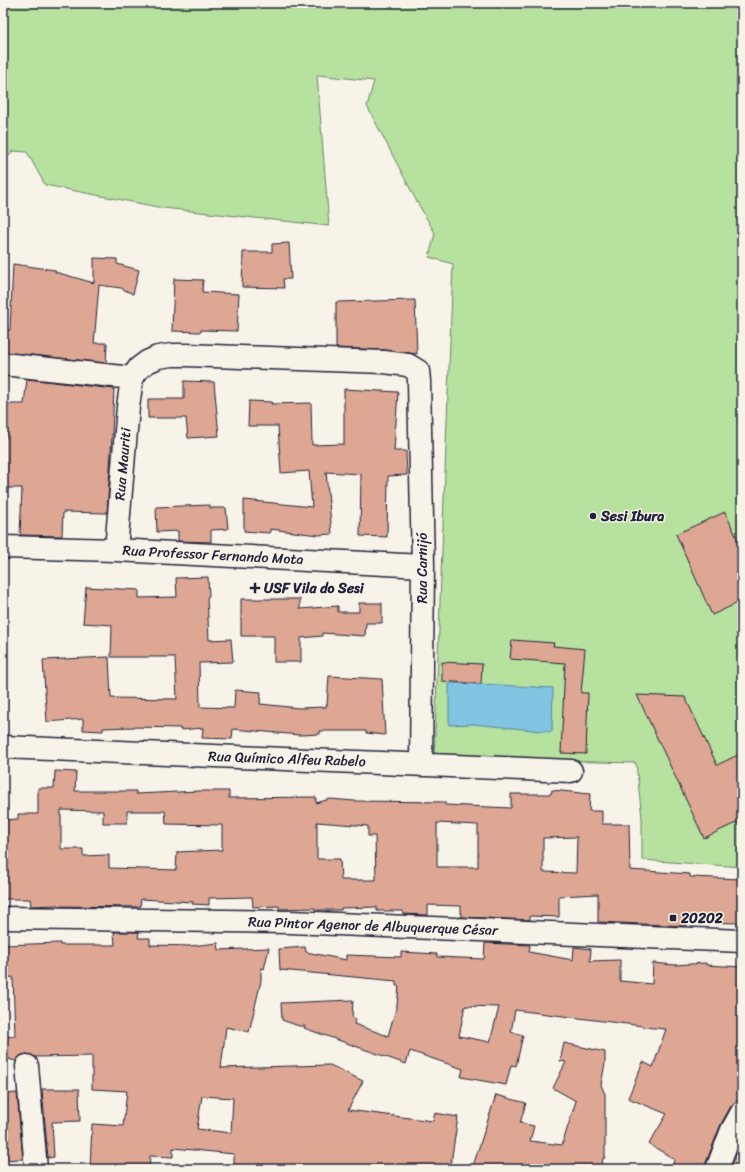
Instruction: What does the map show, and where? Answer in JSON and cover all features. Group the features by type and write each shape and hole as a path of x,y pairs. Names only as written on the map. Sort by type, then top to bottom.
{"street":[{"name":"Rua Carnijó","path":"132,378 139,368 147,362 158,357 172,355 384,362 408,365 418,371 423,566 421,765"},
{"path":"3,364 132,378"},
{"name":"Rua Mauriti","path":"116,550 128,406 132,378"},
{"name":"Rua Professor Fernando Mota","path":"3,547 116,550 423,566"},
{"name":"Rua Químico Alfeu Rabelo","path":"3,747 571,771"},
{"name":"Rua Pintor Agenor de Albuquerque César","path":"3,918 290,922 742,941"},
{"path":"27,1066 36,1169"},
{"path":"717,1169 732,1130 742,1112"}],"green space":[{"path":"3,3 742,3 742,867 642,860 642,818 636,763 434,758 453,264 429,257 435,233 367,106 374,81 317,75 329,226 163,208 45,185 27,152 13,151 3,163"}],"water":[{"path":"449,683 553,688 552,732 473,724 449,725"}],"building":[{"path":"289,243 291,279 283,279 284,288 242,287 243,252 272,252 272,244"},
{"path":"94,258 117,259 117,264 139,270 133,294 121,288 99,285 94,343 107,343 106,363 3,352 3,330 10,330 13,264 55,270 55,272 94,283"},
{"path":"174,279 203,280 202,292 239,294 237,331 172,331"},
{"path":"415,300 417,354 385,350 336,348 336,302"},
{"path":"27,379 114,389 107,513 63,512 62,536 20,535 22,488 3,488 3,438 6,438 6,404 24,404"},
{"path":"184,381 214,382 219,436 188,438 186,418 148,418 148,399 184,399"},
{"path":"344,389 398,392 394,451 406,451 407,475 388,476 387,537 360,536 361,474 326,472 332,534 318,535 270,529 270,533 244,531 244,500 312,507 309,471 281,473 278,426 248,426 249,401 272,402 271,404 311,403 312,445 344,444"},
{"path":"210,505 210,508 226,508 228,529 211,530 211,542 178,541 178,531 157,532 156,507"},
{"path":"725,512 742,549 742,601 712,615 676,534"},
{"path":"208,577 209,596 207,597 209,640 231,639 233,662 199,663 200,707 234,708 235,690 261,692 260,704 299,708 326,707 329,676 382,679 385,735 366,733 366,731 320,731 320,734 300,735 233,729 232,739 202,738 203,728 180,730 180,728 132,727 103,728 103,731 83,730 83,719 47,722 43,660 109,657 111,698 177,699 175,657 111,657 112,625 83,623 86,587 139,590 139,598 177,597 176,578"},
{"path":"241,599 300,599 300,609 338,606 338,612 359,612 359,603 382,603 382,623 366,623 365,636 322,633 322,636 301,638 301,662 274,662 274,636 241,636"},
{"path":"512,640 554,643 553,646 585,649 581,693 588,693 586,754 561,753 565,663 510,659"},
{"path":"442,662 482,664 481,684 442,681"},
{"path":"637,695 685,697 717,765 742,753 742,820 704,838"},
{"path":"55,771 76,772 75,791 136,791 136,794 229,791 229,798 316,797 316,803 330,799 354,801 445,802 445,805 511,808 511,794 551,794 552,790 590,794 589,811 602,811 602,824 629,824 630,870 690,874 690,877 742,879 742,923 687,922 687,926 598,922 598,894 559,896 559,917 530,916 530,920 461,917 461,906 428,905 428,915 403,914 403,911 377,911 377,907 341,908 341,910 315,910 315,908 279,909 279,906 253,907 252,897 209,898 209,905 192,904 193,902 141,899 140,907 59,905 31,906 30,899 3,899 3,820 18,819 18,814 38,814 38,788 54,788","holes":["61,810 103,811 103,823 127,823 127,811 165,811 166,824 222,825 222,850 177,852 176,870 109,868 109,855 83,856 83,849 61,849","317,822 368,826 368,836 375,836 376,880 341,880 340,859 317,859","437,823 478,825 478,867 437,867","577,837 576,873 543,872 543,838"]},
{"path":"114,932 139,932 138,938 150,938 150,945 191,946 218,943 219,950 269,948 264,969 261,968 261,981 249,1032 226,1027 221,1068 330,1065 363,1081 348,1110 433,1121 435,1113 458,1117 450,1169 234,1168 234,1154 173,1148 173,1157 150,1156 149,1169 90,1169 92,1124 123,1126 127,1091 92,1089 92,1056 35,1057 26,1054 20,1056 16,1061 11,1059 3,1059 3,1037 15,1036 13,977 3,978 3,945 60,943 60,945 115,945","holes":["202,1096 233,1098 231,1133 197,1129"]},
{"path":"485,943 530,945 529,952 573,960 574,947 591,949 590,961 620,960 620,981 652,984 653,963 675,965 706,963 706,965 742,967 742,1100 736,1101 731,1106 721,1124 705,1165 705,1169 672,1169 674,1159 649,1144 667,1114 628,1098 643,1062 653,1067 666,1029 515,1010 511,1032 523,1035 516,1066 511,1065 506,1085 461,1077 463,1069 410,1051 406,1064 304,1028 305,1026 299,1026 282,1020 281,1003 353,1000 352,1017 356,1019 354,1024 388,1036 397,1005 399,986 396,986 396,981 280,970 279,949 305,947 306,952 346,960 346,955 401,957 401,952 437,954 437,957 484,959","holes":["465,1006 499,1007 490,1042 459,1036"]},
{"path":"564,1043 605,1052 605,1063 601,1085 605,1094 605,1158 603,1158 601,1169 472,1169 496,1095 526,1103 520,1123 534,1126 530,1141 562,1145 576,1101 553,1088 566,1062 560,1061"},
{"path":"42,1089 79,1089 80,1121 52,1122 54,1157 48,1158"},
{"path":"17,1093 23,1159 3,1160 3,1094"},
{"path":"742,1139 742,1169 730,1169"}],"place":[{"name":"Sesi Ibura","path":"593,516"},
{"name":"USF Vila do Sesi","path":"255,588"},
{"name":"20202","path":"673,918"}]}
